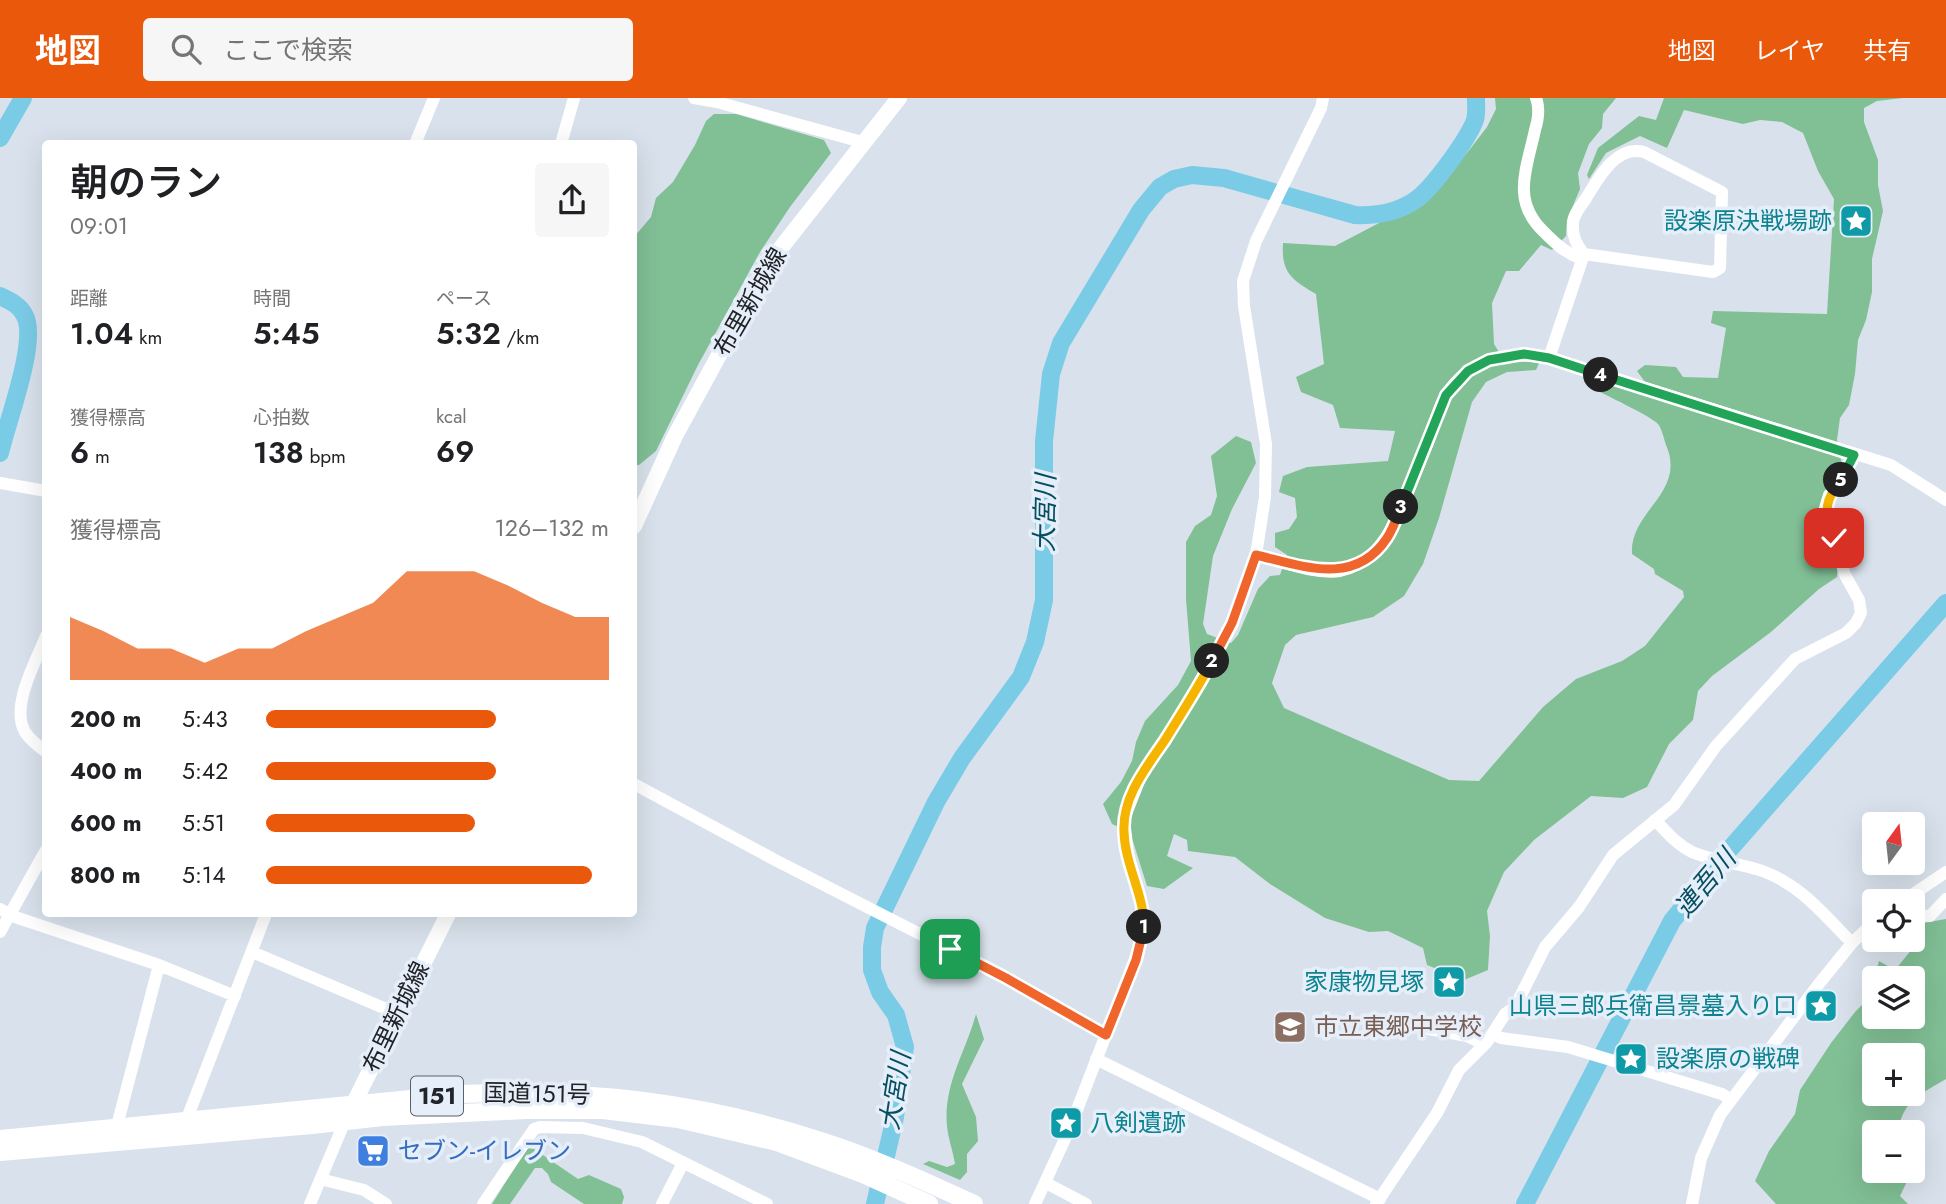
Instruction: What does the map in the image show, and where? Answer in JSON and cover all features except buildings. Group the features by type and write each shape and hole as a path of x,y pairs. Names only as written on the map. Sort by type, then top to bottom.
{"highway":[{"name":"国道151号","path":"0,1139 186,1121 349,1113 382,1117 568,1109 645,1114 711,1126 866,1166 896,1169 974,1204"},
{"name":"国道151号","path":"0,1152 349,1113"},
{"name":"国道151号","path":"866,1166 892,1188 929,1204"}],"main road":[{"name":"布里新城線","path":"637,519 675,436 769,263 899,98"},
{"name":"布里新城線","path":"349,1113 446,917"}],"street":[{"path":"417,140 434,98"},
{"path":"562,140 574,98"},
{"path":"694,98 862,142"},
{"path":"1035,1204 1046,1183 1142,941 1144,912 1124,836 1124,819 1129,801 1141,776 1201,683 1232,623 1256,555 1265,497 1266,444 1244,306 1243,281 1248,261 1321,108 1323,98"},
{"path":"1536,98 1537,122 1524,181 1525,204 1531,220 1564,253 1583,257 1713,272 1720,268 1722,192 1644,152 1636,150 1612,161 1601,173 1575,216 1575,243 1583,257 1549,358"},
{"path":"1256,555 1315,570 1340,570 1370,557 1387,538 1446,395 1468,371 1489,360 1524,354 1549,358 1898,468 1946,500"},
{"path":"1096,1059 1378,1201 1437,1113 1459,1070 1521,999 1545,947 1579,906 1613,855 1684,793 1716,746 1795,659 1846,634 1856,624 1861,612 1859,600 1845,575 1825,508 1829,495 1842,480 1854,455"},
{"path":"0,483 42,490"},
{"path":"42,646 20,705 20,716 25,732 42,748"},
{"path":"637,786 1006,978 1106,1035"},
{"path":"1655,820 1678,843 1691,851 1766,872 1797,890 1817,905 1852,943"},
{"path":"0,932 5,911 42,856"},
{"path":"1921,889 1946,872"},
{"path":"1925,916 1930,916 1946,900"},
{"path":"5,911 159,965 236,996"},
{"path":"186,1121 265,917"},
{"path":"1692,1204 1701,1158 1715,1126 1731,1100 1862,933"},
{"path":"252,952 398,1014"},
{"path":"121,1129 118,1122 159,965"},
{"path":"1424,1028 1488,1039 1501,1038 1568,1047 1721,1094 1731,1100"},
{"path":"310,1204 349,1113"},
{"path":"483,1204 534,1129 540,1127 583,1128 642,1142 767,1204"},
{"path":"662,1204 683,1163"},
{"path":"322,1177 363,1190 386,1204"},
{"path":"1046,1183 1086,1204"}],"green space":[{"path":"1495,98 1616,98 1603,114 1602,128 1589,144 1578,173 1580,189 1567,220 1566,236 1552,250 1541,245 1519,271 1506,271 1492,303 1494,344 1505,362 1540,361 1536,370 1507,372 1486,382 1472,402 1423,564 1404,596 1373,617 1296,635 1285,645 1272,683 1284,708 1449,780 1479,781 1543,707 1576,679 1622,661 1645,646 1684,597 1683,591 1655,574 1654,569 1632,554 1633,539 1639,526 1664,489 1669,476 1670,462 1661,429 1646,416 1590,387 1601,381 1639,392 1645,382 1637,371 1645,365 1676,367 1683,377 1718,378 1726,328 1711,323 1713,311 1827,314 1834,199 1818,171 1803,133 1782,122 1760,120 1743,124 1684,110 1667,148 1640,136 1606,153 1589,179 1587,175 1598,148 1639,116 1656,120 1664,98 1903,98 1877,101 1864,108 1864,122 1878,160 1878,185 1883,211 1872,259 1872,292 1858,340 1849,405 1840,418 1837,440 1842,465 1827,494 1838,559 1837,577 1819,589 1771,632 1712,676 1698,691 1693,720 1669,744 1647,787 1623,798 1591,796 1534,840 1504,872 1487,911 1490,936 1488,970 1464,980 1427,965 1423,948 1388,931 1369,932 1325,918 1270,884 1235,857 1188,851 1187,840 1174,834 1167,856 1193,868 1164,889 1147,886 1130,832 1112,824 1103,804 1121,782 1132,761 1145,721 1178,685 1191,661 1186,599 1186,542 1195,526 1211,515 1217,496 1211,456 1236,436 1251,442 1256,463 1232,509 1213,556 1203,624 1207,634 1231,643 1238,635 1258,589 1270,576 1280,575 1287,555 1275,547 1275,533 1289,529 1297,517 1295,498 1279,492 1283,476 1307,467 1388,461 1395,431 1340,428 1333,405 1301,392 1296,377 1324,364 1316,294 1294,280 1286,269 1283,243 1335,246 1427,198 1487,127 1496,109"},
{"path":"714,114 736,114 824,140 831,153 760,252 698,365 656,451 637,465 637,233 651,217 656,198 673,182 706,121"},
{"path":"1946,919 1946,1079 1925,1092 1925,1043 1862,1043 1862,1106 1908,1106 1900,1120 1862,1120 1862,1183 1906,1183 1900,1196 1908,1204 1776,1204 1755,1181 1769,1151 1795,1114 1800,1090 1855,1012 1862,1005 1862,1029 1925,1029 1925,966 1898,966 1910,952 1925,952 1925,923"},
{"path":"976,1014 984,1039 962,1084 976,1117 978,1141 967,1154 967,1172 960,1180 923,1164 929,1161 947,1167 955,1164 947,1126 948,1096"},
{"path":"527,1148 534,1149 578,1179 589,1175 621,1189 624,1197 622,1204 584,1204 551,1182 542,1168 535,1168 510,1204 492,1204"}],"waterway":[{"path":"0,138 23,98"},
{"name":"大宮川","path":"875,1204 895,1117 905,1047 896,1015 880,992 872,970 875,928 936,802 962,758 1021,677 1035,642 1044,600 1044,441 1051,374 1061,343 1141,210 1160,187 1174,179 1192,175 1224,178 1355,215 1395,210 1417,199 1450,162 1475,120 1476,98"},
{"path":"0,296 20,309 28,328 25,363 0,453"},
{"name":"連吾川","path":"1525,1204 1672,921 1729,850 1946,603"}],"place":[{"name":"設楽原決戦場跡","path":"1856,221"},
{"name":"家康物見塚","path":"1449,982"},
{"name":"山県三郎兵衛昌景墓入り口","path":"1821,1006"},
{"name":"市立東郷中学校","path":"1290,1027"},
{"name":"設楽原の戦碑","path":"1631,1059"},
{"name":"八剣遺跡","path":"1066,1123"},
{"name":"セブン-イレブン","path":"373,1151"}],"route":[{"path":"950,949 1106,1035 1136,960 1144,926 1144,912 1124,836 1124,819 1129,801 1141,776 1201,683 1232,623 1256,555 1315,570 1340,570 1370,557 1387,538 1446,395 1468,371 1489,360 1524,354 1549,358 1854,455 1842,480 1829,495 1825,508 1834,538"}]}
